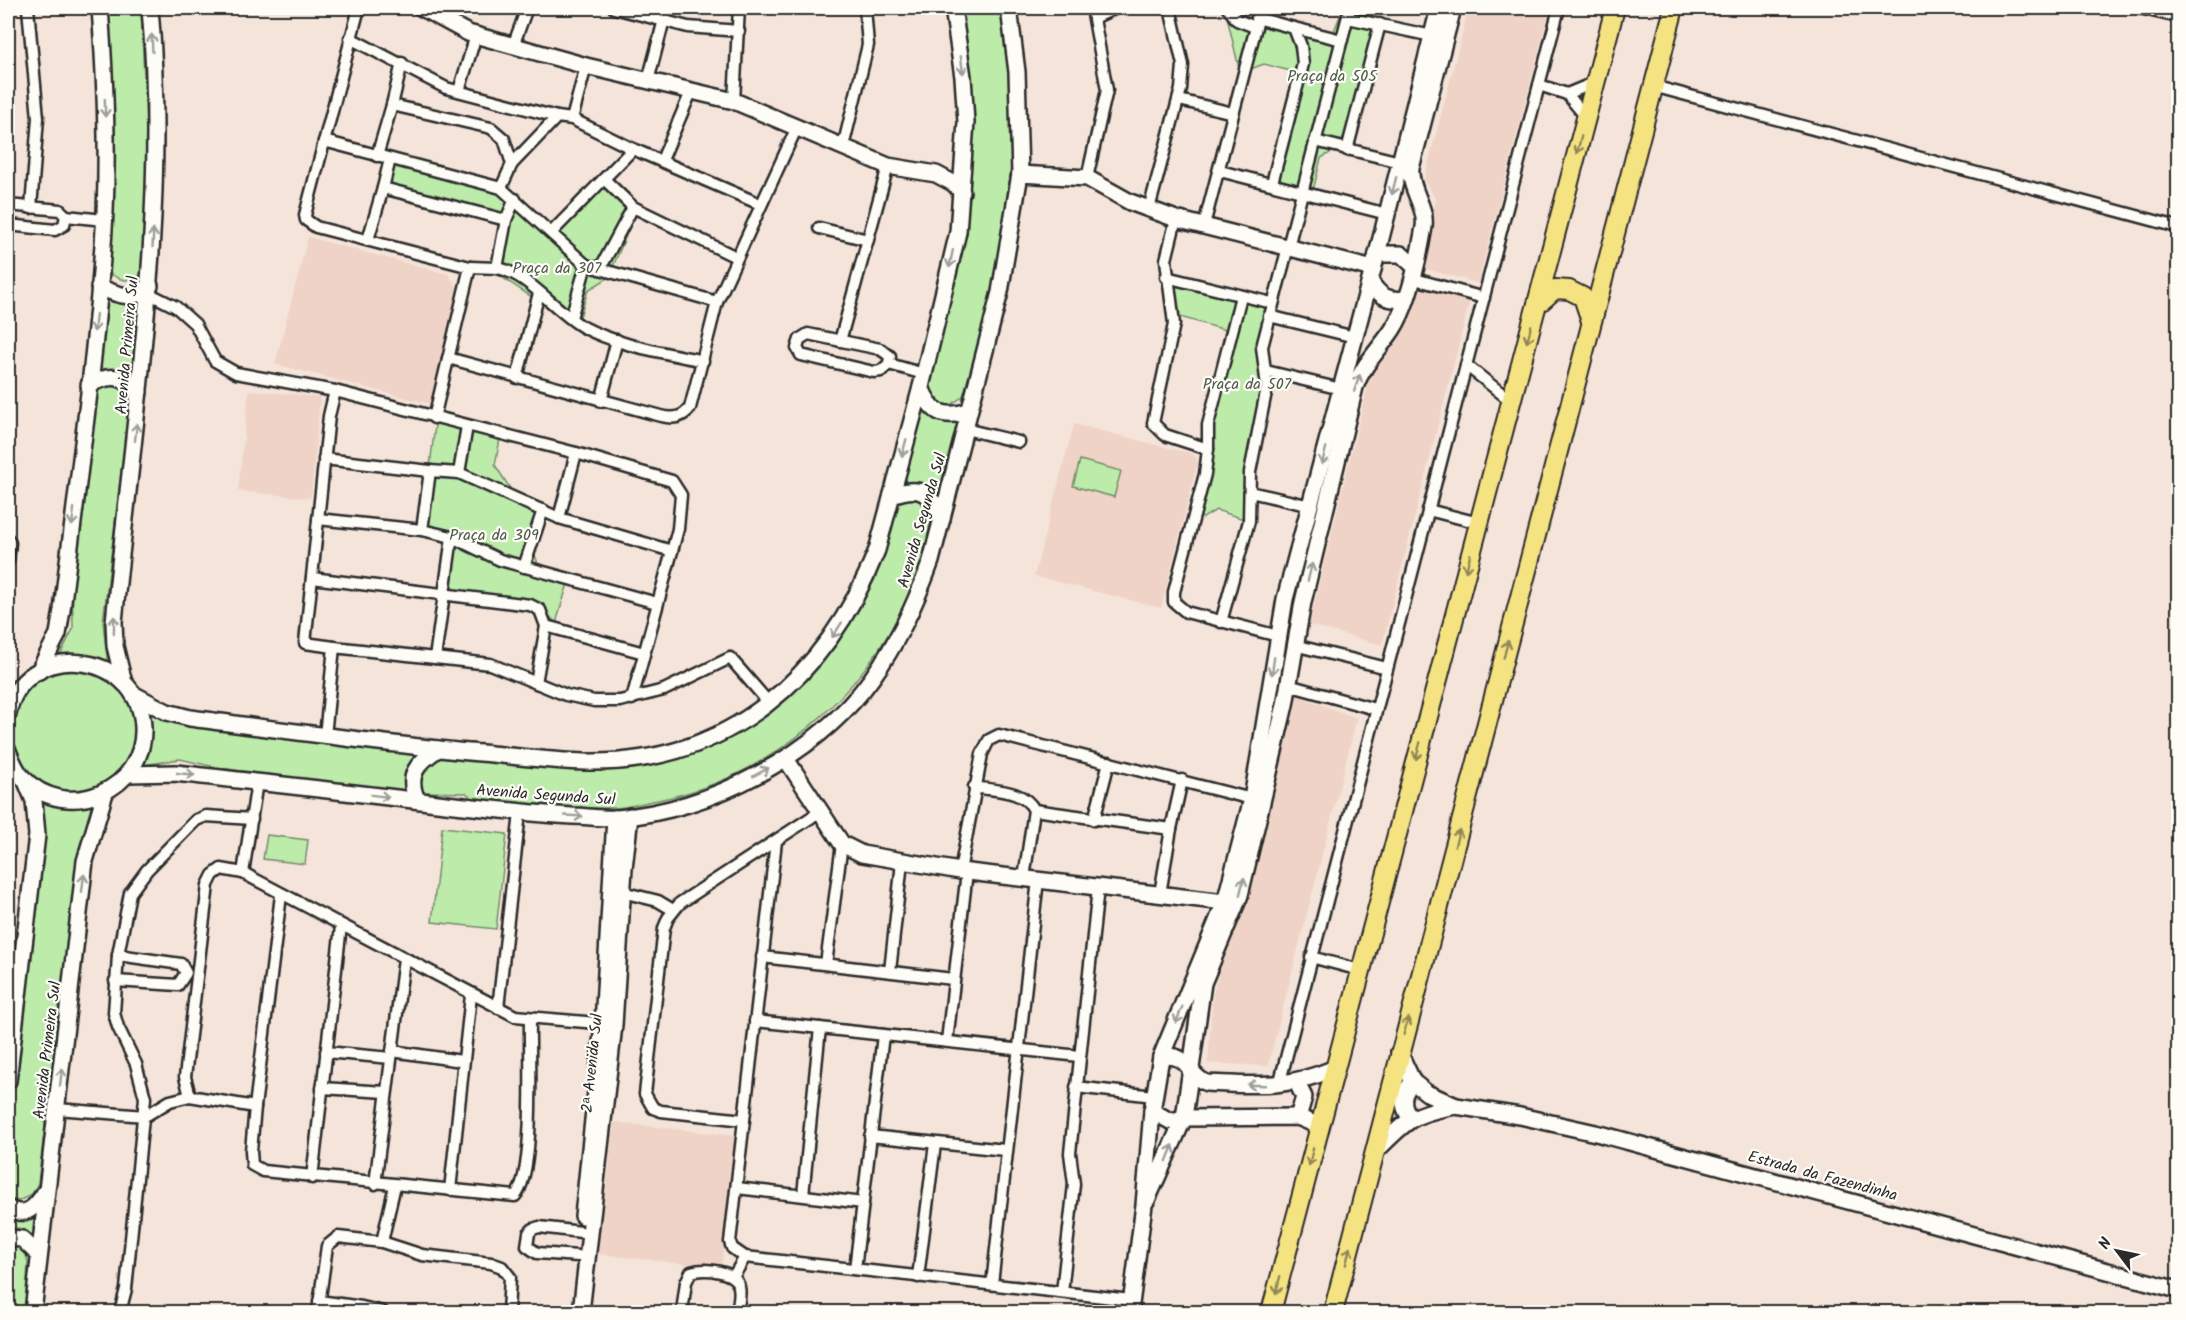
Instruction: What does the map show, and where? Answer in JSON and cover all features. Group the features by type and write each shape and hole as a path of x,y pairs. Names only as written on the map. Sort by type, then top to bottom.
{"highway":[{"path":"1271,1312 1615,8"},
{"path":"1333,1312 1674,8"},
{"path":"1536,307 1548,292 1555,289 1569,290 1583,297 1592,323"}],"street":[{"path":"28,8 38,118 31,208"},
{"name":"Avenida Primeira Sul","path":"39,671 58,634 99,287 104,220 106,125 100,8"},
{"name":"Avenida Primeira Sul","path":"128,774 142,744 140,710 129,689 115,646 114,622 150,290 156,176 150,8"},
{"path":"359,8 305,210 306,220 316,227 470,267 497,268 515,273 571,318 594,332 617,340 703,361"},
{"path":"422,8 476,36 586,66 734,101 888,166 936,174 953,183 962,192"},
{"path":"513,46 527,8"},
{"path":"614,8 709,30 739,31"},
{"path":"648,81 667,8"},
{"path":"734,101 740,8"},
{"path":"843,147 868,45 865,8"},
{"name":"Avenida Segunda Sul","path":"39,671 56,664 75,661 93,664 110,671 129,689 167,712 190,718 438,749 587,762 627,759 675,750 710,737 742,721 769,703 793,684 814,662 838,629 868,572 892,495 958,232 966,122 963,76 953,8"},
{"name":"Avenida Segunda Sul","path":"128,774 176,773 520,813 623,817 697,801 742,783 786,759 852,703 889,654 918,598 942,519 1000,292 1020,174 1017,72 1009,8"},
{"path":"1087,178 1107,90 1093,13 1116,8"},
{"path":"1149,209 1179,100 1183,65 1170,8"},
{"path":"1228,8 1237,20 1258,18 1342,40"},
{"path":"776,841 730,1242 737,1253 745,1257 1062,1292 1131,1306 1144,1205 1153,1104 1161,1057 1225,903 1252,799 1285,599 1372,275 1439,8"},
{"path":"1144,1205 1184,1118 1203,983 1238,903 1285,705 1303,602 1355,387 1362,369 1393,329 1406,299 1413,272 1424,222 1411,181 1411,168 1453,8"},
{"path":"1279,1085 1559,8"},
{"path":"2139,8 2178,17"},
{"path":"1221,622 1247,534 1250,472 1266,400 1266,371 1262,347 1349,13 1380,24 1432,36"},
{"path":"1204,225 1220,171 1258,18"},
{"path":"1347,150 1380,24"},
{"path":"1272,183 1303,64 1301,46 1294,28"},
{"path":"459,91 476,36"},
{"path":"350,38 402,63 435,84 572,119 633,149 760,204"},
{"path":"377,156 402,63"},
{"path":"572,119 586,66"},
{"path":"1567,94 1596,82"},
{"path":"1539,85 1567,94 1586,118"},
{"path":"1653,86 1698,100 2178,227"},
{"path":"662,160 691,92"},
{"path":"1179,100 1233,113"},
{"path":"392,105 491,128 504,139 512,164"},
{"path":"501,188 512,164 557,117"},
{"path":"448,358 601,401 676,418 690,408 717,302 796,127"},
{"path":"324,141 501,188 586,265 717,302"},
{"path":"1314,141 1400,162"},
{"path":"552,232 633,149"},
{"path":"368,240 390,159"},
{"path":"936,174 948,171 963,161"},
{"path":"840,341 888,166"},
{"path":"1220,171 1387,214"},
{"path":"1020,174 1087,178 1149,209 1176,219 1288,247 1372,275"},
{"path":"604,179 633,207 736,257"},
{"path":"383,188 506,220"},
{"path":"497,268 506,220 515,199"},
{"path":"8,205 60,210 66,216 104,220"},
{"path":"600,269 633,207"},
{"path":"8,225 55,230 64,225 66,216"},
{"path":"1176,219 1166,255 1166,277 1174,324 1154,423 1165,435 1208,449"},
{"path":"819,228 868,240"},
{"path":"1377,254 1396,252 1413,272 1484,298"},
{"path":"571,318 586,265"},
{"path":"434,418 470,267"},
{"path":"1372,275 1379,294 1389,300 1406,299"},
{"path":"1166,277 1272,303"},
{"path":"99,287 126,297 150,290 195,324 215,361 236,373 335,392 576,453 672,481 681,495 681,508 672,551 632,699"},
{"path":"517,378 539,293"},
{"path":"1241,296 1208,425 1205,474 1174,598 1181,610 1278,636"},
{"path":"1269,316 1355,337"},
{"path":"807,334 840,341 880,349 890,356 889,364 886,369 874,372 806,356 797,348 800,339 807,334"},
{"path":"601,401 617,340"},
{"path":"889,364 922,381 933,408 954,416 969,411"},
{"path":"1466,365 1511,401"},
{"path":"1266,371 1341,389"},
{"path":"89,385 108,376 120,377 139,392"},
{"path":"335,392 324,459 305,643 496,666 566,695 594,701 632,699 664,690 730,658 769,703"},
{"path":"459,473 467,426"},
{"path":"964,429 1019,442"},
{"path":"559,518 576,453"},
{"path":"324,459 459,473 559,518 672,551"},
{"path":"422,530 430,471"},
{"path":"892,495 915,489 921,491 932,499 942,519"},
{"path":"1250,492 1311,506"},
{"path":"524,567 543,510"},
{"path":"1428,510 1479,523"},
{"path":"318,519 422,530 452,537 500,560 657,603"},
{"path":"435,658 452,537"},
{"path":"8,540 10,543 8,561"},
{"path":"312,578 530,605 540,610 546,626 536,682"},
{"path":"1285,599 1303,602"},
{"path":"546,626 644,653"},
{"path":"1294,645 1387,668"},
{"path":"325,736 334,647"},
{"path":"8,714 13,691 39,671"},
{"path":"1288,686 1375,709"},
{"path":"1268,704 1285,705"},
{"path":"947,1041 974,788 985,745 999,735 1252,799"},
{"path":"417,800 411,778 416,767 438,749"},
{"path":"8,751 17,773 34,801 37,835 8,1081"},
{"path":"786,759 842,844 862,854 964,871 1225,903"},
{"path":"1094,820 1109,762"},
{"path":"17,773 40,792 57,798 89,799 105,793 128,774"},
{"path":"1161,894 1171,829 1182,780"},
{"path":"243,873 257,782"},
{"path":"974,788 1022,797 1030,803 1034,810 1031,879 1017,1049 992,1284"},
{"name":"Avenida Primeira Sul","path":"33,1312 86,861 105,793"},
{"path":"1034,810 1171,829"},
{"path":"744,1120 661,1112 653,1108 645,1094 664,928 673,910 821,811"},
{"path":"498,1008 520,813"},
{"path":"120,1312 126,1290 145,1116 141,1079 114,1013 118,955 130,892 147,870 196,820 206,816 252,819"},
{"name":"2ᵃ Avenida Sul","path":"581,1312 622,892 623,817"},
{"name":"2ᵃ Avenida Sul","path":"572,1312 608,1024 623,817"},
{"path":"826,964 842,844"},
{"path":"890,971 902,862"},
{"path":"190,1096 185,1077 208,885 213,875 221,869 243,873 498,1008 530,1019 608,1024"},
{"path":"1062,1292 1074,1184 1070,1153 1098,888"},
{"path":"622,892 657,901 673,910"},
{"path":"281,895 250,1151 252,1165 263,1172 513,1197 520,1191 532,1107 529,1076 530,1019"},
{"path":"312,1178 341,926"},
{"path":"115,981 178,985 186,973 181,964 118,955"},
{"path":"762,957 953,979"},
{"path":"1311,957 1360,970"},
{"path":"375,1184 404,959"},
{"path":"450,1190 462,1060 471,995"},
{"path":"755,1021 1079,1056"},
{"path":"803,1195 820,1028"},
{"path":"855,1269 883,1035"},
{"path":"1400,1052 1413,1082 1402,1099 1404,1109 1410,1118"},
{"path":"326,1053 391,1054 462,1060"},
{"path":"1161,1057 1179,1058 1203,1082 1207,1083 1279,1085 1297,1083 1333,1070"},
{"name":"Estrada da Fazendinha","path":"1413,1082 1427,1093 1455,1106 1520,1116 1600,1134 2178,1290"},
{"path":"1297,1083 1304,1097 1298,1117"},
{"path":"1076,1087 1153,1104 1170,1121 1184,1118 1298,1117 1319,1126"},
{"path":"322,1088 386,1092"},
{"path":"57,1109 145,1116 170,1101 190,1096 255,1107"},
{"name":"Estrada da Fazendinha","path":"1375,1152 1410,1118 1431,1110 1455,1106"},
{"path":"870,1136 1005,1150"},
{"path":"918,1277 935,1144"},
{"path":"382,1242 395,1185"},
{"path":"737,1188 863,1203"},
{"path":"8,1208 19,1213 29,1210 38,1204 47,1189"},
{"path":"578,1256 530,1251 527,1239 533,1229 539,1227 581,1232"},
{"path":"383,1312 362,1307 319,1307 324,1257 330,1241 338,1237 382,1242 422,1255 491,1263 502,1267 510,1277 508,1312"},
{"path":"8,1238 22,1239 39,1255"},
{"path":"733,1277 745,1257"},
{"path":"682,1312 686,1282 691,1272 723,1273 733,1277 740,1289 737,1312"}],"shaded area":[{"path":"1469,8 1550,8 1478,283 1418,267 1436,200 1424,180"},
{"path":"308,237 448,274 459,290 430,404 275,364"},
{"path":"1417,286 1470,300 1382,645 1309,625 1372,369"},
{"path":"249,390 320,397 311,498 238,491"},
{"path":"1074,424 1193,454 1198,461 1161,608 1034,576"},
{"path":"1296,695 1357,718 1268,1066 1208,1063 1213,994"},
{"path":"614,1122 737,1136 721,1268 598,1254"}],"green space":[{"path":"103,8 141,8 148,172 141,275 126,280 104,269"},
{"path":"957,8 1003,8 1010,55 1011,166 995,289 963,396 950,406 938,405 928,390 965,205"},
{"name":"Praça da 505","path":"1225,8 1263,8 1262,14 1333,33 1343,9 1387,20 1349,155 1335,150 1321,158 1311,199 1266,188 1294,72 1264,64 1240,73"},
{"name":"Praça da 307","path":"388,157 498,182 551,228 604,173 634,217 608,278 588,290 577,327 491,270 500,223 378,194"},
{"name":"Praça da 507","path":"1167,273 1275,302 1264,353 1277,375 1253,471 1253,522 1216,510 1203,518 1191,514 1229,331 1173,315"},
{"path":"102,291 140,295 135,379 125,372 94,367"},
{"path":"108,381 120,384 130,399 103,622 108,666 59,657 73,629 72,566 91,392"},
{"path":"920,403 928,412 942,420 959,418 936,504 916,485 899,484"},
{"name":"Praça da 309","path":"436,417 501,434 495,465 513,493 548,505 535,555 541,573 569,580 556,623 539,605 446,591 452,549 422,531"},
{"path":"1080,460 1121,471 1114,497 1073,486"},
{"path":"905,498 922,499 932,518 921,566 911,593 891,631 867,666 840,698 809,727 776,752 739,773 700,789 619,808 580,808 477,801 466,793 424,792 417,784 426,764 443,757 481,761 486,757 630,763 760,715 795,690 823,658 896,506"},
{"path":"74,670 98,675 118,688 131,708 136,732 131,756 118,776 98,789 74,794 50,789 30,776 17,756 12,732 17,708 30,688 50,675"},
{"path":"146,709 159,716 186,724 421,752 406,783 408,796 215,767 180,759 144,765 150,737"},
{"path":"37,798 62,807 95,805 79,848 38,1183 32,1194 19,1201 8,1199 8,1121 42,818"},
{"path":"442,827 507,834 496,929 432,922"},
{"path":"267,835 308,840 305,864 263,859"},
{"path":"34,1211 33,1235 18,1228 8,1229 8,1212"},
{"path":"15,1244 24,1248 28,1262 25,1312 8,1312 8,1245"}]}
